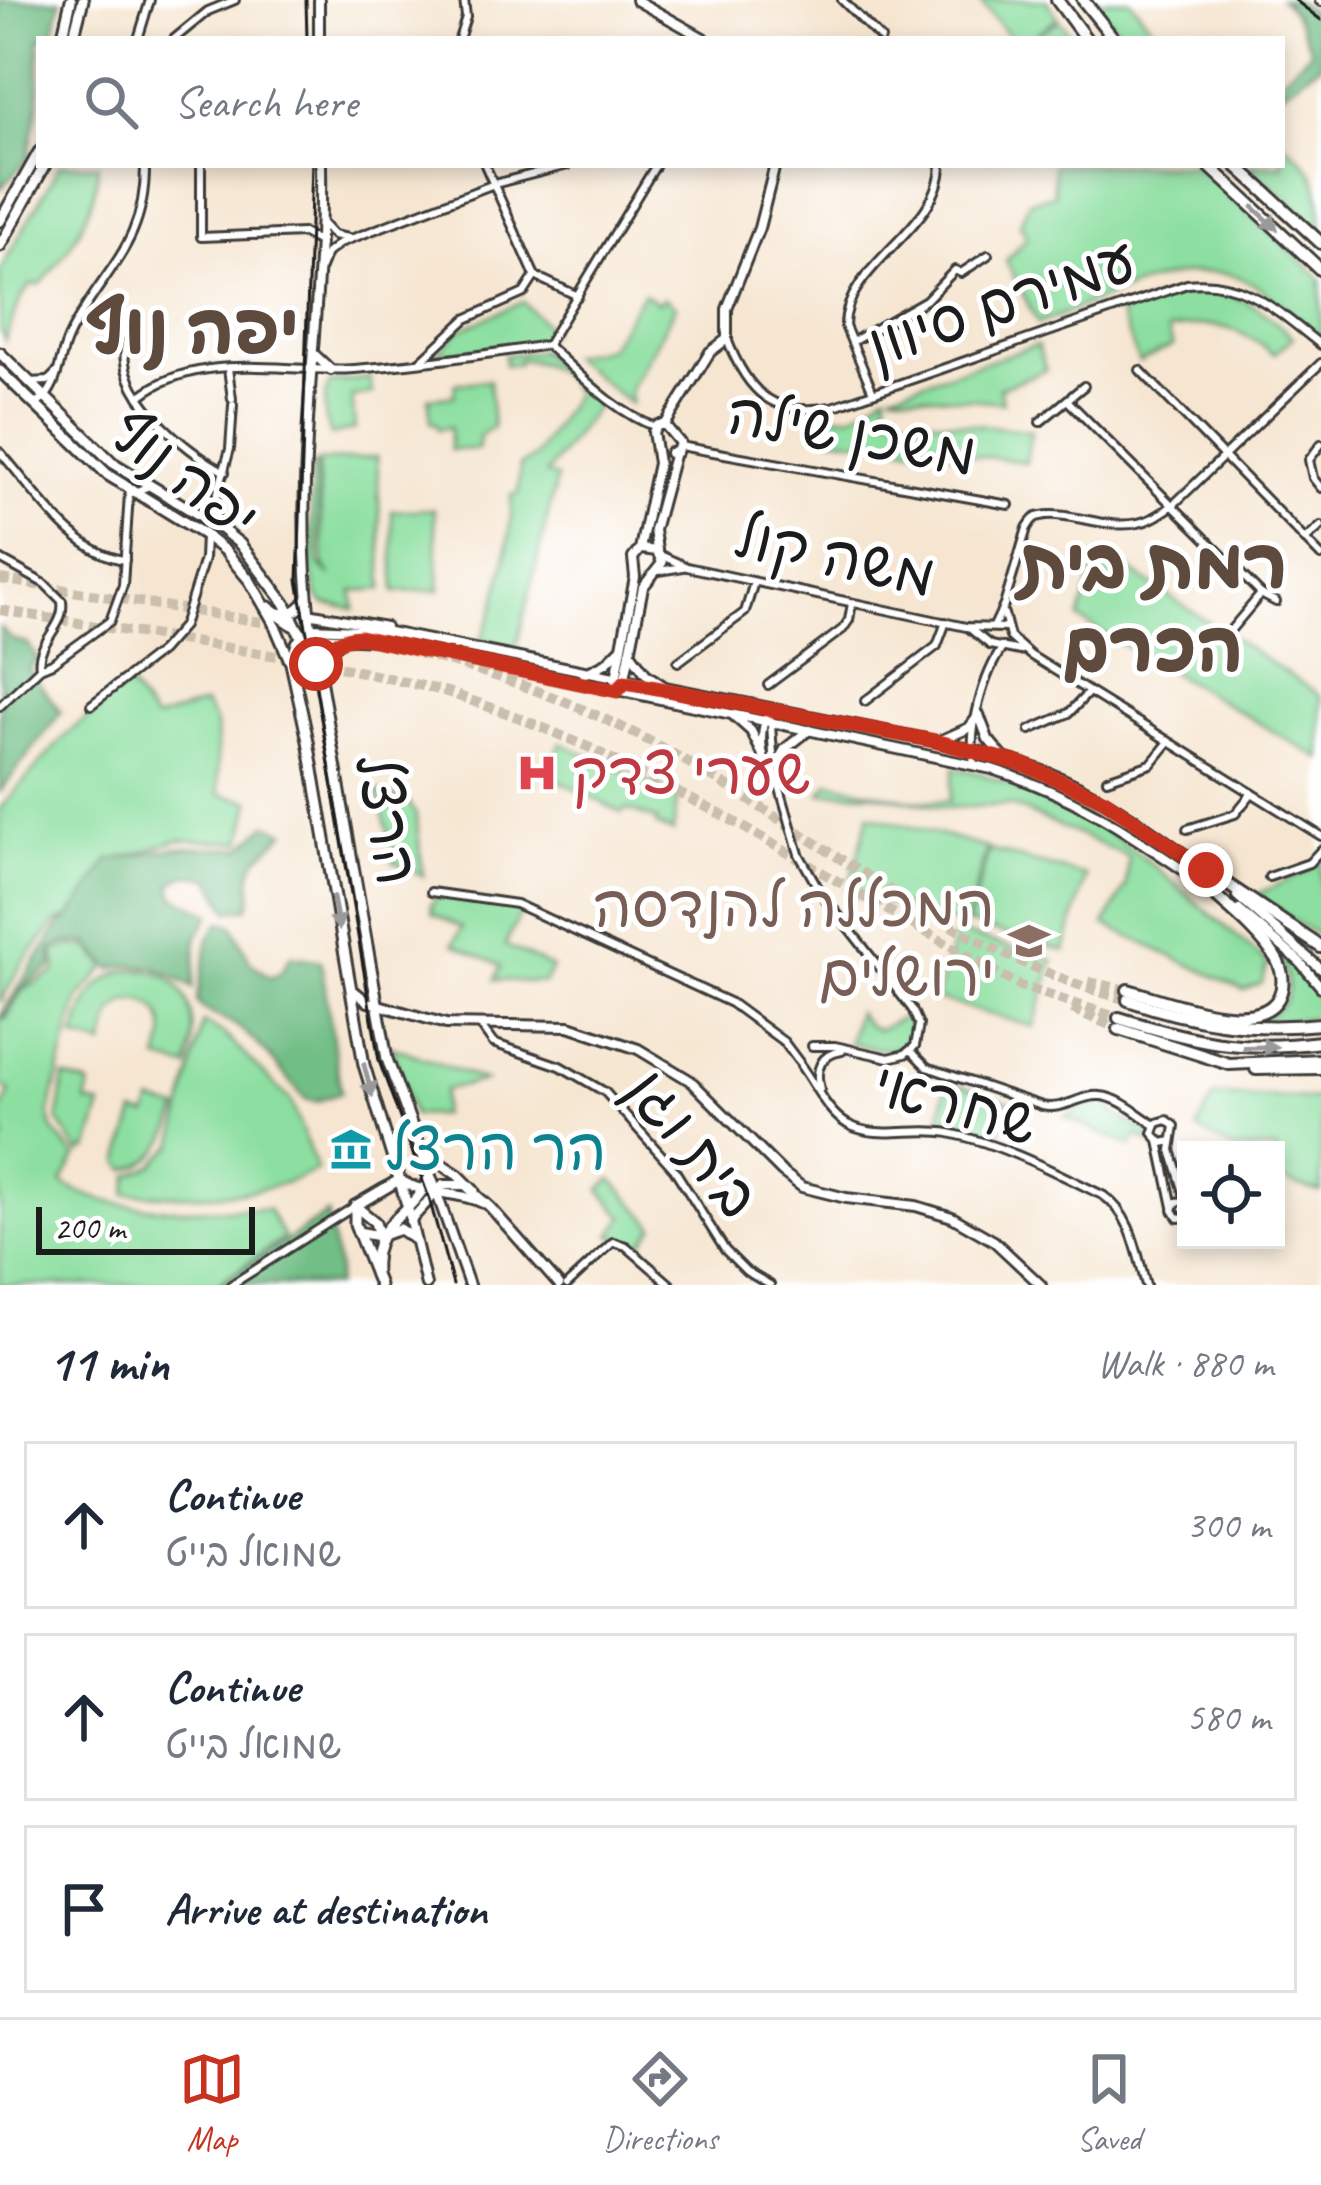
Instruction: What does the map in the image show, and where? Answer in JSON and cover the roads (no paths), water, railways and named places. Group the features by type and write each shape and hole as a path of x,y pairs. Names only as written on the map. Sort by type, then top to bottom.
{"highway":[{"path":"1057,0 1084,36"},
{"path":"1083,0 1112,36"},
{"path":"1211,168 1321,270"},
{"path":"1239,168 1321,243"},
{"path":"1202,875 1321,947"},
{"path":"1202,875 1278,962 1283,978 1279,996 1269,1008 1247,1016 1128,995 1206,1024 1258,1028 1321,1024"},
{"path":"1321,1042 1233,1047 1119,1024 1229,1064 1274,1070 1321,1064"}],"main road":[{"path":"63,36 71,0"},
{"path":"74,36 83,0"},
{"path":"0,221 36,157"},
{"path":"0,246 43,168"},
{"name":"יפה נוף","path":"0,352 96,448 147,487 219,527 251,556 282,598 301,609 319,673"},
{"name":"יפה נוף","path":"0,371 85,456 130,492 205,535 239,566 261,599 291,664"},
{"path":"261,599 276,614 301,609"},
{"path":"319,673 323,657 345,637"},
{"name":"הרצל","path":"291,664 367,1080 407,1208"},
{"name":"הרצל","path":"319,673 387,1059 436,1191"},
{"path":"418,1148 474,1191"},
{"path":"379,1236 422,1191 430,1176"},
{"path":"355,1206 399,1180"},
{"path":"355,1206 356,1228 377,1280"},
{"path":"355,1206 375,1222 377,1280"},
{"path":"356,1228 379,1236 400,1228 414,1239"}],"street":[{"path":"139,36 150,0"},
{"path":"177,36 200,16 235,0"},
{"path":"319,0 320,36"},
{"path":"460,36 466,17 464,0"},
{"path":"636,0 700,36"},
{"path":"842,0 878,36"},
{"path":"28,399 46,398 68,337 138,226 145,168"},
{"path":"201,168 201,237 306,233 322,245"},
{"path":"308,633 301,609 306,439 322,245 321,168"},
{"path":"486,168 535,276 578,296"},
{"path":"320,271 330,250 358,236 494,184 556,168"},
{"path":"547,346 654,168"},
{"path":"617,691 625,682 633,559 640,549 658,463 658,434 710,352 727,339 727,309 759,228 775,168"},
{"path":"874,392 845,326 849,305 936,193 940,168"},
{"path":"322,224 337,237 358,236"},
{"path":"852,342 926,300 955,270 961,273 988,255"},
{"path":"421,361 466,319 524,293 535,276"},
{"name":"עמירם סיוון","path":"727,339 751,382 784,409 807,411 832,407 1158,291 1197,283 1249,292 1321,345"},
{"path":"126,343 128,381 139,397 175,436 225,472"},
{"path":"139,397 158,384 228,371 332,370 547,346 658,434 669,453 678,449"},
{"path":"314,351 332,370"},
{"path":"991,670 986,635 1004,605 1027,528 1034,519 1046,515 1134,524 1172,506 1321,363"},
{"path":"1140,370 1321,556"},
{"path":"29,382 48,381 58,371"},
{"path":"195,514 214,506 225,472 232,434 228,371"},
{"path":"1040,422 1084,386"},
{"path":"1067,400 1261,594 1276,602"},
{"path":"617,691 614,680 643,587 655,573 656,525 678,449 676,434 658,434"},
{"path":"1321,445 1309,460 1312,478 1321,488"},
{"name":"משכן שילה","path":"678,449 1009,505"},
{"path":"0,452 80,543 108,558 125,560"},
{"path":"0,706 40,668 110,621 119,600 130,492 147,487"},
{"path":"214,506 219,527"},
{"path":"1305,540 1321,526"},
{"path":"91,705 176,636 190,615 205,535"},
{"path":"640,549 659,553"},
{"path":"204,559 224,551"},
{"name":"משה קול","path":"659,553 687,567 754,582 966,626 993,627 1006,640 1321,836"},
{"path":"0,559 36,578 62,601 60,623 39,654 40,668"},
{"name":"משה קול","path":"655,573 687,567"},
{"path":"635,570 655,573"},
{"path":"678,662 745,612 754,582"},
{"path":"1229,632 1261,594"},
{"path":"767,686 843,628 850,620 852,602"},
{"path":"974,764 979,715 991,670 1006,640 1004,605"},
{"path":"301,609 368,622 421,639"},
{"path":"276,614 308,633 381,640 727,712 935,741 1004,758 1100,798 1321,969"},
{"path":"865,701 933,650 946,622"},
{"name":"משה קול","path":"966,626 989,644"},
{"path":"291,664 293,648 308,633 359,628 677,692 1035,783 1082,803 1202,875 1321,986"},
{"path":"989,644 1006,640"},
{"path":"584,674 626,650"},
{"path":"626,650 646,674 677,692"},
{"path":"1030,730 1069,713 1089,692"},
{"path":"727,712 751,731 763,754"},
{"path":"935,741 962,733 979,715"},
{"path":"979,715 988,739 1004,758"},
{"name":"שחראי","path":"769,716 763,754 812,880 916,1017 920,1033 911,1051 889,1058 784,1042"},
{"name":"שחראי","path":"769,716 781,802"},
{"path":"774,768 785,749 811,729"},
{"path":"1107,779 1151,764 1169,742"},
{"path":"1186,829 1235,814 1252,793"},
{"path":"1269,878 1310,863 1321,850"},
{"path":"430,892 516,904 731,1003 784,1042"},
{"path":"348,977 359,997 377,1002"},
{"name":"בית וגן","path":"377,1002 446,1024 480,1025 494,1043 560,1066 605,1092 674,1168 735,1262 770,1285"},
{"path":"480,1025 568,1026 638,1049 680,1072 802,1187 846,1198 916,1205 952,1217 994,1241 1041,1285"},
{"name":"שחראי","path":"784,1042 827,1104 854,1127 891,1133 951,1133 1012,1153 1104,1196 1126,1222 1146,1285"},
{"path":"810,1046 821,1054 821,1064 812,1070 800,1064 800,1053 810,1046"},
{"name":"שחראי","path":"827,1104 818,1084 821,1064 832,1053 852,1050"},
{"path":"911,1051 928,1067 1042,1106 1058,1108 1106,1096 1154,1126"},
{"path":"1154,1126 1163,1120 1173,1123 1177,1172"},
{"path":"1154,1126 1177,1216"},
{"path":"1159,1142 1172,1141"},
{"path":"399,1180 422,1191 462,1193 490,1207"},
{"path":"410,1221 436,1191 454,1182 474,1191 563,1285 613,1243 626,1246 671,1285"},
{"path":"436,1191 469,1285"},
{"path":"1173,1207 1177,1203"},
{"path":"232,1285 355,1206"},
{"path":"407,1208 426,1285"},
{"path":"322,1225 340,1219 356,1228"}],"tunnel":[{"path":"0,579 352,637"},
{"path":"0,610 331,665 444,691 515,716 724,816 1020,986 1119,1018"},
{"path":"376,642 497,677 614,724 689,763 956,928 1011,957 1128,1000"},
{"path":"1088,982 1128,990"},
{"path":"1072,1009 1119,1029"}],"tram line":[{"path":"306,0 307,36"},
{"path":"1295,0 1321,20"},
{"path":"312,168 298,580 379,1061 429,1198 453,1285"}],"place":[{"name":"שערי צדק","path":"537,773"},
{"name":"המכללה להנדסה ירושלים","path":"1029,941"},
{"name":"הר הרצל","path":"351,1149"}],"district":[{"name":"יפה נוף","path":"192,329"},
{"name":"רמת בית הכרם","path":"1153,606"}]}
